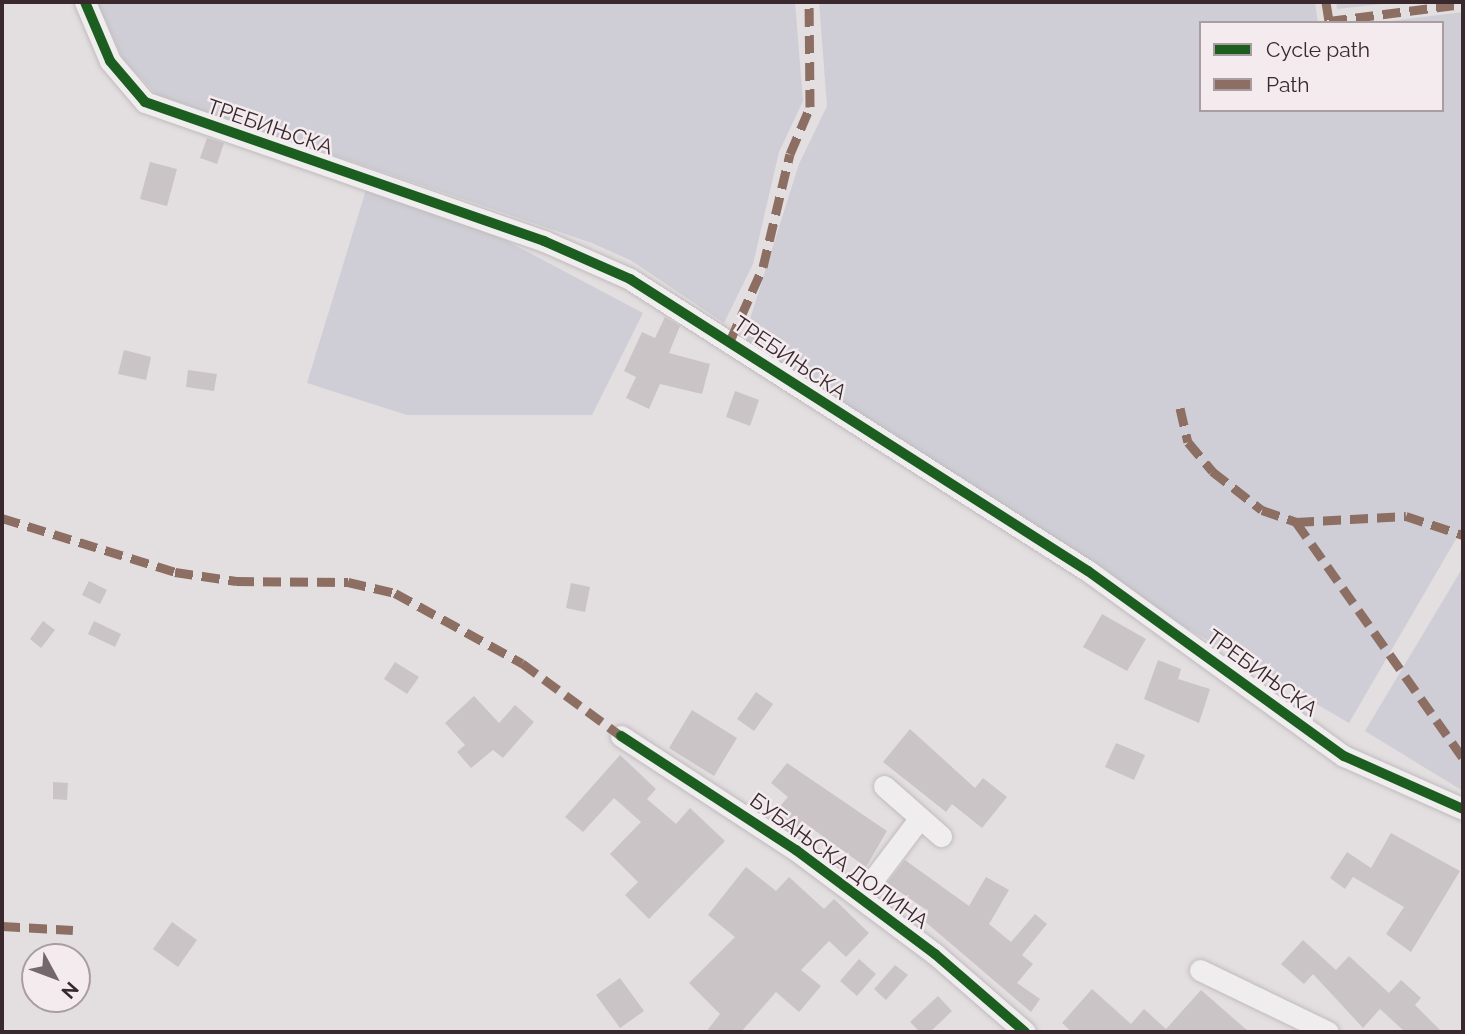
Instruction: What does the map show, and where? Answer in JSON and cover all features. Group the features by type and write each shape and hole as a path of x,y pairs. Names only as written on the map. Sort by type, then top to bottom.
{"street":[{"name":"ТРЕБИЊСКА","path":"85,2 110,61 145,102 544,241 630,279 1088,571 1344,755 1463,809"},
{"name":"БУБАЊСКА ДОЛИНА","path":"621,736 860,897 1025,1032"},
{"path":"884,786 941,836"},
{"path":"860,897 919,819"},
{"path":"1200,970 1328,1032"}],"shaded area":[{"path":"97,2 795,2 803,101 779,152 753,264 724,323 632,261 592,243 157,95 123,59"},
{"path":"819,2 1315,2 1318,21 1199,21 1199,112 1444,112 1444,21 1390,21 1463,12 1463,527 1349,723 1131,595 744,338 799,164 827,106"},
{"path":"1336,2 1400,2 1337,9"},
{"path":"368,183 475,224 643,313 592,415 407,415 307,383"},
{"path":"1463,567 1463,791 1365,731"}],"building":[{"path":"207,138 224,143 217,164 200,158"},
{"path":"150,162 177,169 167,206 140,199"},
{"path":"665,317 680,326 669,353 710,364 702,394 660,384 649,409 626,398 636,377 624,371 642,332 655,338"},
{"path":"124,350 151,357 146,380 118,374"},
{"path":"188,370 217,374 214,391 186,387"},
{"path":"735,391 759,400 750,426 726,417"},
{"path":"89,581 107,590 100,604 82,595"},
{"path":"571,583 590,587 585,612 566,608"},
{"path":"1102,614 1146,639 1127,671 1083,647"},
{"path":"43,621 55,630 41,648 30,639"},
{"path":"94,621 121,634 115,647 88,634"},
{"path":"1158,660 1181,669 1178,679 1210,689 1199,723 1144,699"},
{"path":"395,662 419,677 407,694 384,679"},
{"path":"756,692 773,704 754,731 737,719"},
{"path":"474,696 499,723 515,705 534,722 503,758 493,750 471,768 457,752 465,745 445,723"},
{"path":"692,710 737,738 714,776 669,748"},
{"path":"910,729 975,788 983,778 1007,797 982,828 952,804 946,812 883,762"},
{"path":"1116,743 1145,755 1134,780 1105,767"},
{"path":"620,755 656,789 647,799 676,824 690,808 725,841 649,919 625,895 638,882 610,854 641,822 614,798 583,832 565,817"},
{"path":"787,763 887,831 866,867 803,822 798,829 776,811 788,797 771,783"},
{"path":"53,782 68,783 67,800 53,799"},
{"path":"1391,833 1460,871 1411,952 1386,934 1404,907 1353,877 1345,889 1330,878 1347,852 1371,868"},
{"path":"905,860 969,906 986,877 1009,890 989,924 1011,942 1035,914 1047,924 1022,955 1033,964 1017,983 1040,999 1031,1012 922,919 928,911 887,883"},
{"path":"746,867 776,891 789,877 824,909 834,899 869,933 846,957 829,941 801,970 821,986 799,1012 776,992 741,1032 706,1032 720,1014 689,983 735,937 708,915"},
{"path":"172,922 197,940 178,967 153,949"},
{"path":"1303,940 1336,970 1349,956 1389,993 1401,980 1421,998 1415,1005 1442,1032 1405,1032 1380,1009 1363,1028 1313,974 1304,984 1281,964"},
{"path":"859,959 876,974 857,996 840,981"},
{"path":"895,965 908,975 886,1000 874,989"},
{"path":"620,978 644,1011 620,1028 596,995"},
{"path":"1092,989 1131,1024 1144,1009 1166,1029 1201,990 1249,1032 1072,1032 1062,1023"},
{"path":"938,996 952,1011 930,1032 920,1032 910,1022"}],"marked path":[{"path":"730,341 763,267 790,154 810,107 809,2"},
{"path":"1326,2 1329,21 1463,4"},
{"path":"1180,408 1188,442 1212,471 1262,510 1296,522 1406,516 1463,535"},
{"path":"2,518 175,572 236,581 348,582 395,593 522,663 621,736"},
{"path":"1296,522 1463,758"},
{"path":"2,926 73,930"}],"cycle path":[{"path":"85,2 110,61 145,102 544,241 630,279 1088,571 1344,756 1463,809"},
{"path":"621,736 796,850 935,954 1025,1032"}]}
